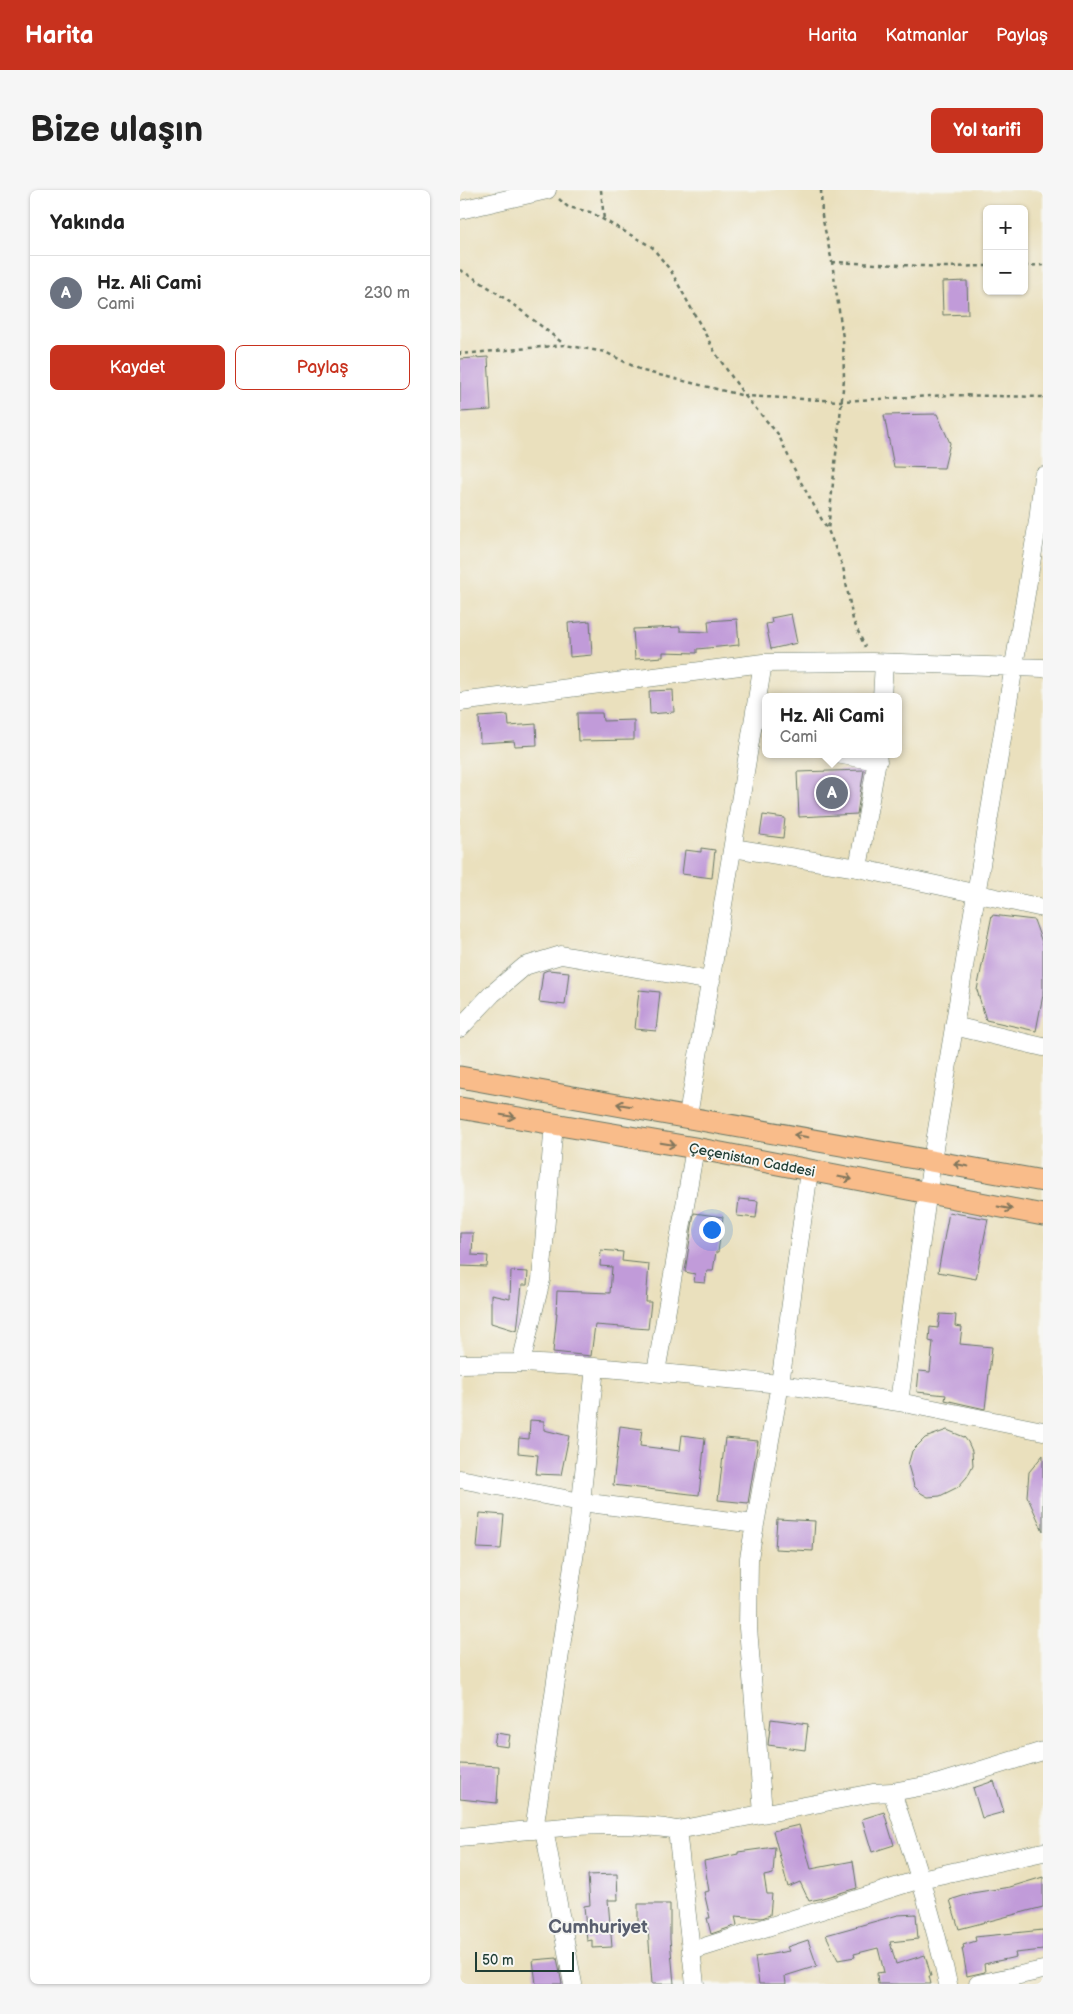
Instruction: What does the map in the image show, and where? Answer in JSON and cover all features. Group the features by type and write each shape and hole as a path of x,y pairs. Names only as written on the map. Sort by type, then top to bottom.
{"main road":[{"path":"460,1076 1043,1180"},
{"name":"Çeçenistan Caddesi","path":"460,1108 695,1148 1043,1215"}],"street":[{"path":"460,210 551,193"},
{"path":"899,1402 932,1160 1040,521 1043,476"},
{"path":"878,662 882,693"},
{"path":"460,702 763,663 878,662 1043,668"},
{"path":"688,1116 732,848 758,741 763,663"},
{"path":"858,868 878,758"},
{"path":"732,848 858,868 1043,908"},
{"path":"460,1028 492,994 525,966 561,955 710,981"},
{"path":"954,1026 1043,1047"},
{"path":"521,1363 541,1280 554,1123"},
{"path":"656,1372 695,1148"},
{"path":"763,1813 748,1628 749,1558 780,1384 809,1171"},
{"path":"460,1364 521,1363 595,1367 780,1384 899,1402 1043,1431"},
{"path":"573,1984 539,1830 581,1502 595,1367"},
{"path":"460,1479 581,1502 755,1524"},
{"path":"460,1836 580,1826 648,1826 676,1830 873,1793 892,1792 936,1784 1043,1751"},
{"path":"892,1792 921,1879 940,1946 948,1984"},
{"path":"676,1830 695,1984"},
{"path":"690,1951 921,1879 1043,1852"},
{"path":"978,1984 1043,1970"}],"path":[{"path":"601,190 604,220"},
{"path":"821,190 822,216 832,262 843,338 844,379 828,530"},
{"path":"551,193 568,207 590,212 652,247 672,271 716,354 745,396 778,434 798,477 828,530 843,567 852,620 878,662"},
{"path":"832,262 945,267 983,266"},
{"path":"1028,266 1043,265"},
{"path":"460,270 491,288 565,345"},
{"path":"460,350 460,354 565,345 605,352 643,370 745,396 841,401 950,395 1043,397"}],"building":[{"path":"967,281 968,314 943,315 942,282"},
{"path":"488,357 491,410 460,412 460,359"},
{"path":"937,414 950,443 944,468 894,467 884,415"},
{"path":"791,614 797,643 771,649 766,624 772,623 771,618"},
{"path":"737,619 739,645 697,649 697,653 663,652 663,657 635,659 633,629 680,627 680,631 709,632 708,621"},
{"path":"590,621 592,655 570,657 568,623"},
{"path":"673,690 674,712 650,714 649,691"},
{"path":"577,713 602,713 603,721 634,720 634,740 578,741"},
{"path":"508,715 509,726 536,724 537,745 515,746 514,741 480,743 479,717"},
{"path":"864,770 857,814 799,817 797,772"},
{"path":"763,815 785,818 783,838 760,835"},
{"path":"701,848 715,850 712,878 682,874 685,850 701,852"},
{"path":"992,915 1034,920 1043,945 1043,995 1036,1031 986,1020 977,990"},
{"path":"548,970 569,972 565,1005 539,1002 543,972"},
{"path":"639,990 660,992 656,1031 635,1029"},
{"path":"739,1199 758,1201 756,1218 737,1216"},
{"path":"949,1212 988,1219 976,1279 938,1272"},
{"path":"694,1213 723,1217 713,1271 707,1271 705,1283 694,1282 695,1274 685,1272"},
{"path":"460,1233 473,1233 472,1255 488,1256 487,1267 460,1266"},
{"path":"601,1250 623,1252 622,1261 649,1264 646,1302 651,1302 648,1329 595,1325 591,1356 553,1352 557,1291 610,1293 612,1267 600,1266"},
{"path":"511,1271 528,1272 527,1285 522,1285 517,1331 491,1323 491,1295 510,1299"},
{"path":"940,1314 956,1315 955,1326 962,1327 960,1344 992,1347 985,1409 945,1400 946,1395 917,1392 919,1371 930,1372 933,1342 929,1341 930,1327 938,1328"},
{"path":"530,1420 544,1421 544,1430 569,1436 561,1475 536,1474 538,1455 518,1453 519,1438 529,1439"},
{"path":"620,1426 642,1429 640,1446 680,1451 682,1435 705,1438 699,1495 613,1485"},
{"path":"947,1430 964,1437 968,1442 972,1451 973,1465 967,1477 958,1487 940,1496 928,1497 914,1486 908,1465 912,1451 925,1438"},
{"path":"725,1438 758,1441 748,1503 718,1500"},
{"path":"1043,1455 1043,1531 1027,1496 1029,1472"},
{"path":"480,1513 504,1515 501,1549 477,1548"},
{"path":"777,1519 815,1521 813,1551 775,1549"},
{"path":"771,1719 808,1724 805,1750 768,1745"},
{"path":"496,1733 510,1735 508,1747 494,1745"},
{"path":"460,1764 499,1766 497,1803 460,1799"},
{"path":"994,1781 1004,1812 982,1818 973,1788"},
{"path":"884,1812 894,1845 872,1852 862,1819"},
{"path":"799,1825 811,1869 853,1861 857,1888 809,1901 800,1882 788,1887 773,1831"},
{"path":"775,1847 773,1874 764,1876 767,1894 772,1894 770,1915 762,1918 735,1916 737,1925 711,1934 707,1918 710,1918 704,1892 709,1891 704,1861 738,1854 738,1852"},
{"path":"617,1874 618,1900 608,1900 612,1947 592,1948 592,1940 587,1941 584,1906 590,1905 588,1875"},
{"path":"1043,1877 1043,1907 959,1929 950,1900 972,1893 1010,1887"},
{"path":"638,1904 670,1904 670,1939 674,1984 652,1984 648,1929 638,1929"},
{"path":"916,1914 918,1939 890,1942 896,1964 925,1955 931,1976 929,1976 931,1984 878,1984 877,1973 884,1972 878,1948 854,1954 855,1957 838,1960 826,1935 898,1915"},
{"path":"1043,1930 1043,1950 1015,1953 1016,1957 984,1964 985,1972 967,1976 962,1948 964,1948 963,1945 976,1941 975,1937"},
{"path":"808,1940 817,1966 785,1976 786,1984 759,1984 755,1957 789,1951 787,1947"},
{"path":"557,1958 562,1984 536,1984 533,1960"}],"place":[{"name":"Hz. Ali Cami","path":"832,793"}],"district":[{"name":"Cumhuriyet","path":"598,1927"}]}
